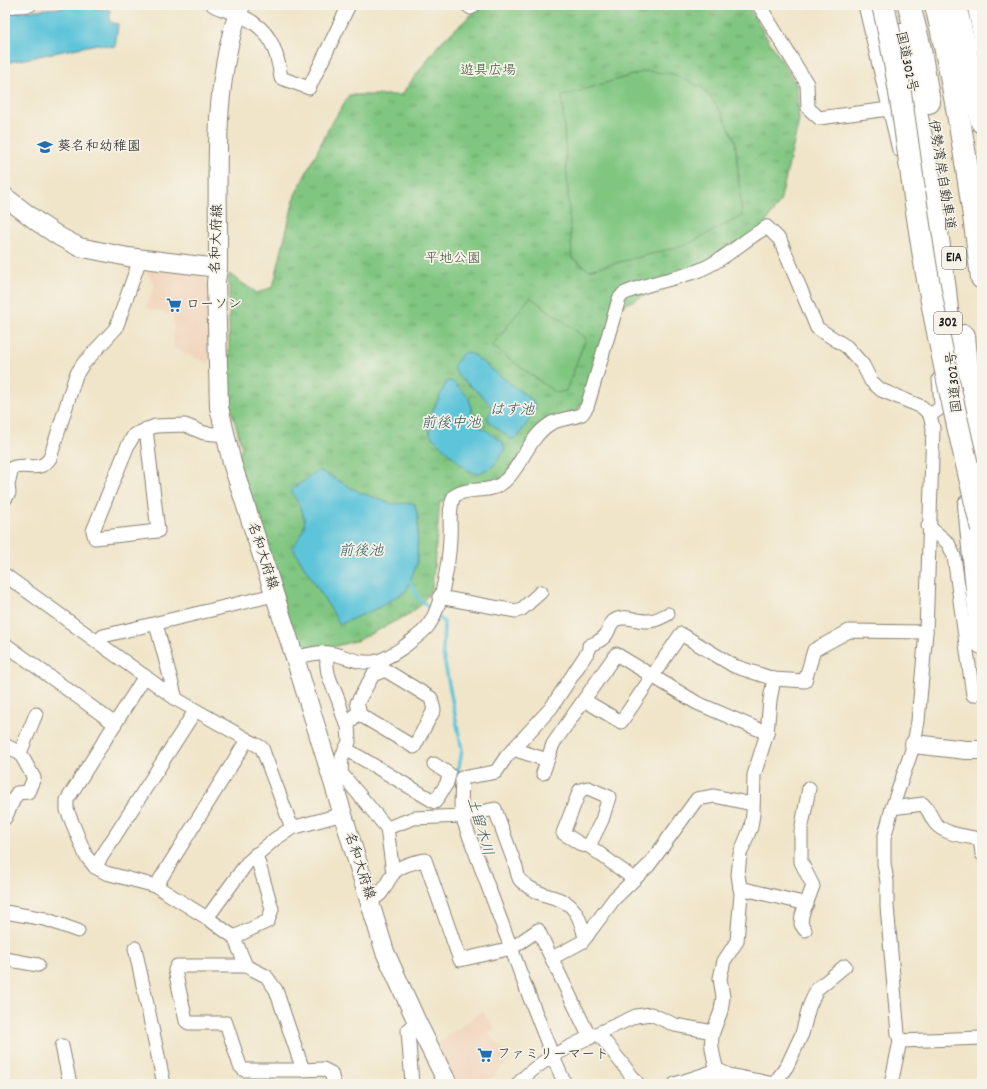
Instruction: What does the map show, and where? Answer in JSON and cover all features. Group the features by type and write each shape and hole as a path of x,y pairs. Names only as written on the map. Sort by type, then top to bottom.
{"highway":[{"path":"883,5 902,109 927,274 958,426 982,528"},
{"name":"国道302号","path":"894,5 931,189 945,290 973,534 982,643"},
{"name":"伊勢湾岸自動車道","path":"909,5 919,44 948,212 963,317 982,514"},
{"path":"937,5 963,126 982,249"},
{"name":"伊勢湾岸自動車道","path":"937,5 959,121 982,278"},
{"path":"956,5 982,122"}],"main road":[{"name":"名和大府線","path":"240,10 228,46 221,94 218,268 216,282 219,406 232,463 295,658 385,952 417,1022 448,1084"},
{"path":"5,197 60,237 79,247 91,251 140,259 218,268"},
{"path":"914,744 966,750 982,750"}],"street":[{"path":"5,7 30,5"},
{"path":"213,5 224,11 240,10 259,26 268,36 275,49 281,78 309,88 349,5"},
{"path":"467,5 471,8 474,5"},
{"path":"758,5 807,84 808,108 820,118 889,109"},
{"path":"866,5 898,146 928,319 935,332 941,406 930,415"},
{"path":"974,5 982,46"},
{"path":"295,658 308,654 327,653 359,662 380,661 393,654 420,634 428,626 436,608 447,568 450,538 450,505 454,496 464,491 489,489 502,483 508,478 525,452 543,429 556,421 582,414 587,407 619,299 623,294 697,271 711,264 751,235 767,227 780,240 817,328 847,347 863,365 871,381 881,390 922,407 930,415 933,428 928,526 926,632 918,722 914,744 892,808 884,839 887,906 898,1034 900,1041 891,1084"},
{"path":"5,500 9,493 8,485 12,468 17,466 40,467 46,464 50,458 76,375 83,364 116,328 140,259"},
{"path":"146,429 158,531 95,538 93,531 128,445 134,435 146,429 155,426 185,425 204,432 226,435"},
{"path":"928,526 948,543 954,556 973,695"},
{"path":"5,575 176,699 262,748 292,828"},
{"path":"436,608 516,611 522,609 541,592"},
{"path":"97,642 103,636 274,595"},
{"path":"565,1084 549,1059 508,949 463,816 461,805 462,778 496,772 513,749 551,708 589,650 589,646 597,643 606,635 611,624 617,619 624,618 647,622 656,620 668,614"},
{"path":"156,624 176,699"},
{"path":"584,700 620,722 681,634 734,666 774,679 805,681 814,650 849,631 926,632"},
{"path":"5,644 114,724"},
{"path":"327,653 327,677 339,704 343,719 348,725 349,742 342,756 341,773 387,828 393,873 386,889 378,897 370,900"},
{"path":"543,773 553,744 616,654 697,703 766,733"},
{"path":"348,725 359,710 357,703 373,675 385,670 431,698 434,710 414,747 357,713"},
{"path":"145,676 66,800 67,810 86,856 95,867 106,873 156,886 207,918 234,937 246,966"},
{"path":"719,1084 718,1070 711,1047 711,1040 721,1011 723,997 720,978 724,961 737,941 742,894 738,875 740,854 751,827 753,814 752,804 754,776 766,733 774,679"},
{"path":"95,867 195,711"},
{"path":"20,753 36,714"},
{"path":"156,886 247,740"},
{"path":"5,745 20,753 34,778 28,792 17,793 5,818"},
{"path":"513,749 547,760"},
{"path":"346,750 435,802 447,783 449,774 434,764"},
{"path":"805,930 801,924 813,886 801,862 801,831 809,788"},
{"path":"552,958 582,942 614,899 649,865 697,799 714,796 752,804"},
{"path":"892,808 923,804 928,809 935,823 940,827 953,833 980,839 982,854"},
{"path":"387,828 414,818 463,816 495,809 519,880 537,893 547,894 572,905 582,924 584,934 587,936"},
{"path":"207,918 236,876 256,854 292,828 342,814"},
{"path":"589,846 634,879"},
{"path":"234,937 268,922 271,914 272,909 256,854"},
{"path":"393,873 409,864 425,860 460,960 508,949 538,930 594,1036 638,1084"},
{"path":"740,888 807,904"},
{"path":"5,912 45,919 78,931"},
{"path":"136,948 164,1084"},
{"path":"5,960 38,965"},
{"path":"303,1070 276,990 266,976 246,966 177,966 175,970 186,1021 189,1023 226,1023 240,1066 244,1070 303,1070 323,1069 331,1072 334,1084"},
{"path":"675,1084 718,1070 729,1075 774,1084 786,1066 802,1034 809,1007 817,989 845,966"},
{"path":"518,1084 526,1074 549,1059 636,1016 651,1014 675,1025 713,1032"},
{"path":"412,1084 408,1030 417,1022"},
{"path":"900,1041 982,1038"},
{"path":"62,1046 70,1084"}],"shaded area":[{"path":"145,270 201,274 210,287 211,360 207,363 174,348 173,315 146,308 155,286"},
{"path":"482,1011 495,1028 489,1033 510,1058 486,1084 455,1084 437,1044"}],"green space":[{"name":"平地公園","path":"482,5 747,5 797,86 799,121 780,202 762,228 719,259 616,309 591,390 575,414 545,432 505,478 440,502 432,588 421,605 409,614 359,640 299,656 237,461 242,447 230,405 229,274 257,293 273,287 295,195 329,128 349,95 401,95 440,43"},
{"path":"646,71 673,74 703,88 722,113 735,140 742,216 686,245 589,270 572,258 562,96"},
{"path":"530,297 586,338 566,391 556,393 492,346"}],"water":[{"path":"80,6 110,10 110,22 118,24 115,47 97,44 5,63 5,13"},
{"name":"はす池","path":"464,352 472,354 534,402 536,410 517,438 511,439 488,421 488,416 492,409 488,402 456,373 453,366"},
{"name":"前後中池","path":"447,381 452,381 469,398 473,417 480,426 503,442 505,450 492,467 477,474 467,470 431,436 428,426 430,416"},
{"name":"前後池","path":"319,470 359,492 392,504 414,503 418,517 417,563 406,591 376,609 340,624 292,547 303,531 304,519 300,506 291,490"}],"waterway":[{"name":"土留木川","path":"408,578 418,598 433,611"},
{"name":"土留木川","path":"437,616 444,622 443,654 462,750 457,776"}],"place":[{"name":"葵名和幼稚園","path":"45,147"},
{"name":"ローソン","path":"174,305"},
{"name":"ファミリーマート","path":"485,1055"}],"park label":[{"name":"遊具広場","path":"488,71"}]}
